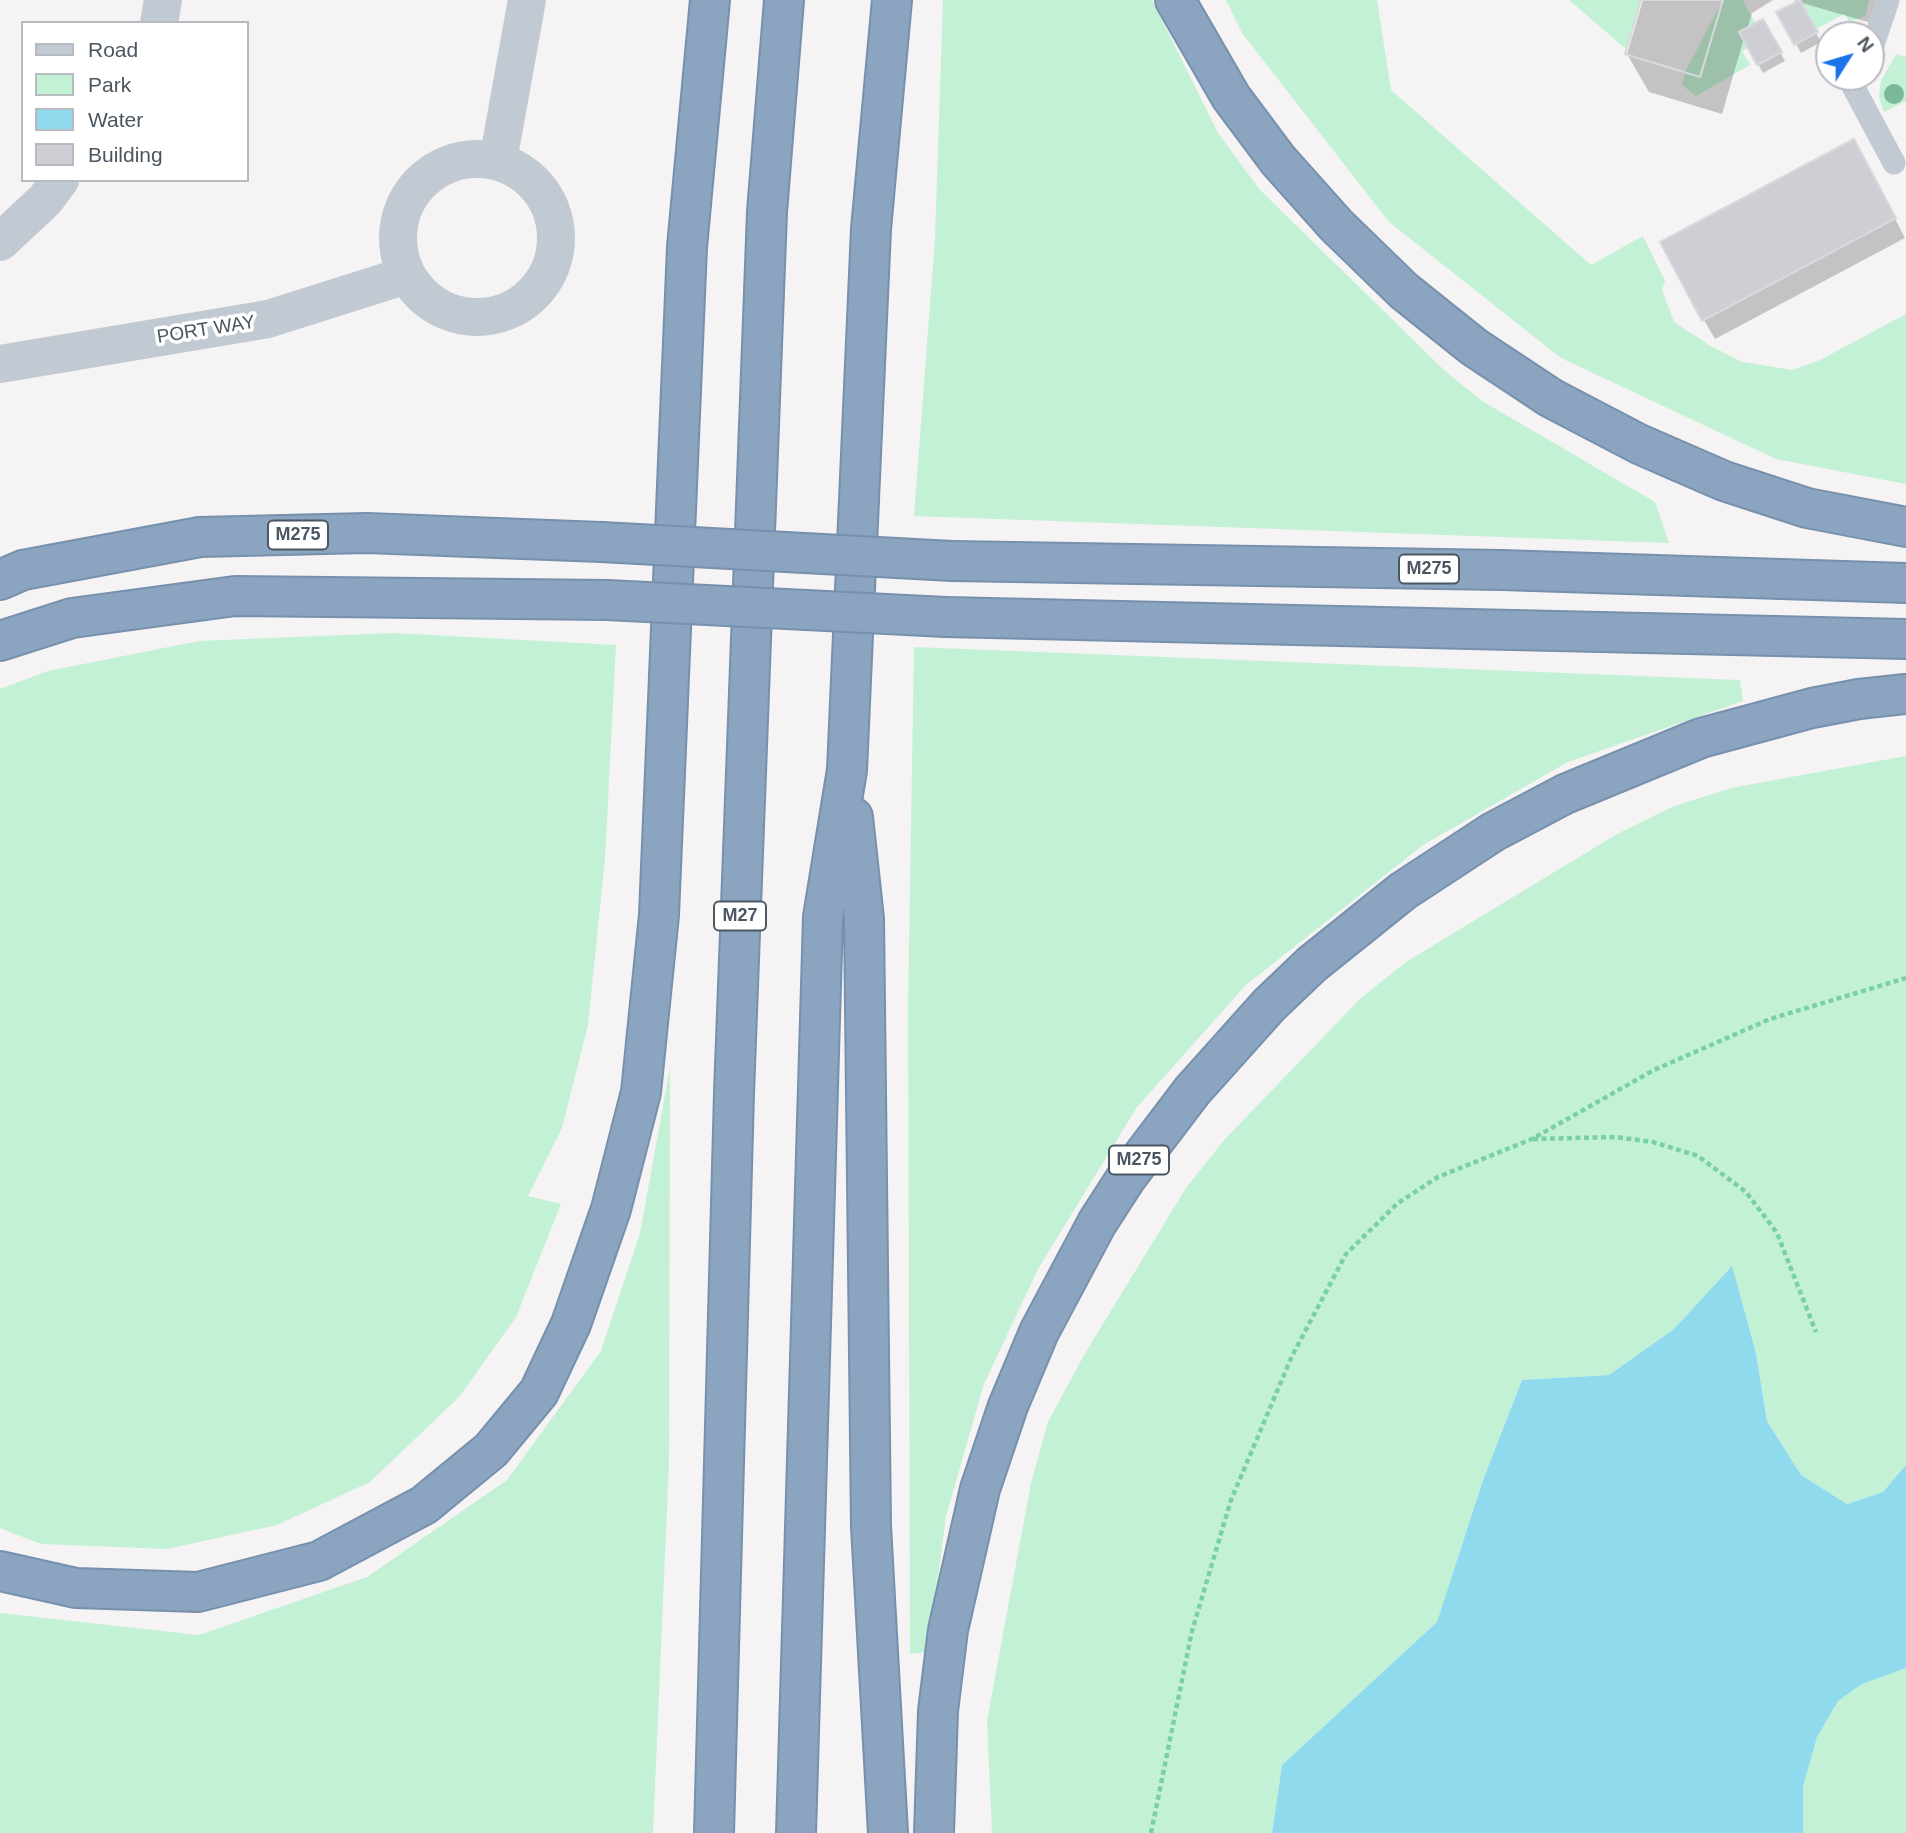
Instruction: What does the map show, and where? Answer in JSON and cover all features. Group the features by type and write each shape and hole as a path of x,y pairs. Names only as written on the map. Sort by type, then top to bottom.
{"highway":[{"path":"0,1571 76,1588 198,1591 319,1561 424,1505 492,1450 539,1392 571,1324 611,1209 641,1092 659,915 687,247 710,0"},
{"name":"M27","path":"714,1833 735,1052 767,212 784,0"},
{"path":"796,1833 823,917 847,770 872,229 892,0"},
{"path":"1175,0 1231,97 1278,160 1336,225 1404,291 1474,348 1551,398 1639,444 1724,481 1807,508 1906,527"},
{"name":"M275","path":"0,580 23,570 200,537 367,533 600,542 952,561 1501,570 1906,583"},
{"path":"0,641 72,618 235,596 607,600 946,617 1906,639"},
{"name":"M275","path":"934,1833 938,1711 948,1630 980,1489 1008,1406 1039,1332 1097,1223 1161,1130 1232,1044 1312,964 1394,898 1493,832 1565,794 1629,765 1757,721 1859,699 1906,694"},
{"path":"847,770 864,919 872,1526 888,1833"}],"street":[{"path":"159,21 163,0"},
{"path":"498,161 527,0"},
{"path":"471,159 498,161 523,173 539,187 552,212 558,239 552,266 541,285 522,304 496,316 469,317 447,312 424,297 407,275 398,249 398,230 405,204 421,181 444,166 471,159"},
{"path":"0,242 46,200 59,182"},
{"name":"PORT WAY","path":"0,364 268,319 407,275"}],"lane":[{"path":"1881,21 1888,0"},
{"path":"1855,91 1894,163"}],"path":[{"path":"1151,1833 1192,1631 1231,1500 1292,1356 1346,1254 1398,1203 1438,1177 1532,1139 1654,1070 1770,1019 1906,978"},
{"path":"1532,1139 1616,1137 1653,1142 1698,1156 1746,1192 1777,1233 1816,1332"}],"green space":[{"path":"943,0 1152,0 1218,133 1260,190 1444,370 1482,401 1655,502 1669,543 914,516 935,238"},
{"path":"1226,0 1377,0 1391,90 1591,265 1643,236 1665,281 1662,290 1674,322 1742,362 1792,370 1820,360 1906,314 1906,484 1776,459 1561,358 1389,222 1242,33"},
{"path":"1569,0 1641,0 1626,49"},
{"path":"1723,0 1743,0 1755,23 1739,32 1748,48 1742,51 1750,65 1696,96 1682,85 1685,72"},
{"path":"1800,0 1869,0 1866,15 1849,21 1844,14 1831,21 1815,21 1815,27"},
{"path":"1896,54 1906,57 1906,101 1884,112 1879,97 1880,91 1885,91 1885,74"},
{"path":"393,633 616,645 605,858 588,1025 562,1128 528,1196 561,1204 516,1317 459,1397 370,1482 277,1525 167,1549 41,1544 0,1528 0,689 48,671 199,641"},
{"path":"914,647 1740,680 1743,701 1568,762 1423,845 1246,985 1137,1107 1038,1269 984,1384 946,1516 928,1652 910,1654 908,1006"},
{"path":"1906,756 1906,1465 1883,1492 1847,1504 1801,1475 1767,1421 1756,1352 1731,1267 1674,1329 1609,1375 1522,1380 1483,1480 1437,1622 1282,1765 1272,1833 992,1833 987,1721 1031,1483 1048,1422 1084,1355 1186,1188 1225,1139 1361,998 1406,962 1617,834 1672,807 1731,788"},
{"path":"670,1068 669,1462 653,1833 0,1833 0,1613 199,1635 367,1577 507,1480 601,1351 640,1233"},
{"path":"1906,1668 1906,1833 1803,1833 1803,1787 1817,1737 1838,1701 1862,1684"}],"water":[{"path":"1732,1266 1756,1353 1767,1421 1801,1475 1847,1504 1883,1492 1906,1465 1906,1668 1862,1684 1838,1701 1817,1737 1803,1787 1803,1833 1272,1833 1282,1765 1437,1622 1483,1480 1522,1380 1609,1375 1674,1329"}],"building":[{"path":"1641,0 1723,0 1700,77 1625,54"},
{"path":"1641,0 1723,0 1700,77 1625,54"},
{"path":"1800,0 1815,27 1815,34 1794,45 1776,12"},
{"path":"1763,19 1782,52 1757,65 1739,32"},
{"path":"1854,139 1896,218 1702,321 1660,242"}]}
